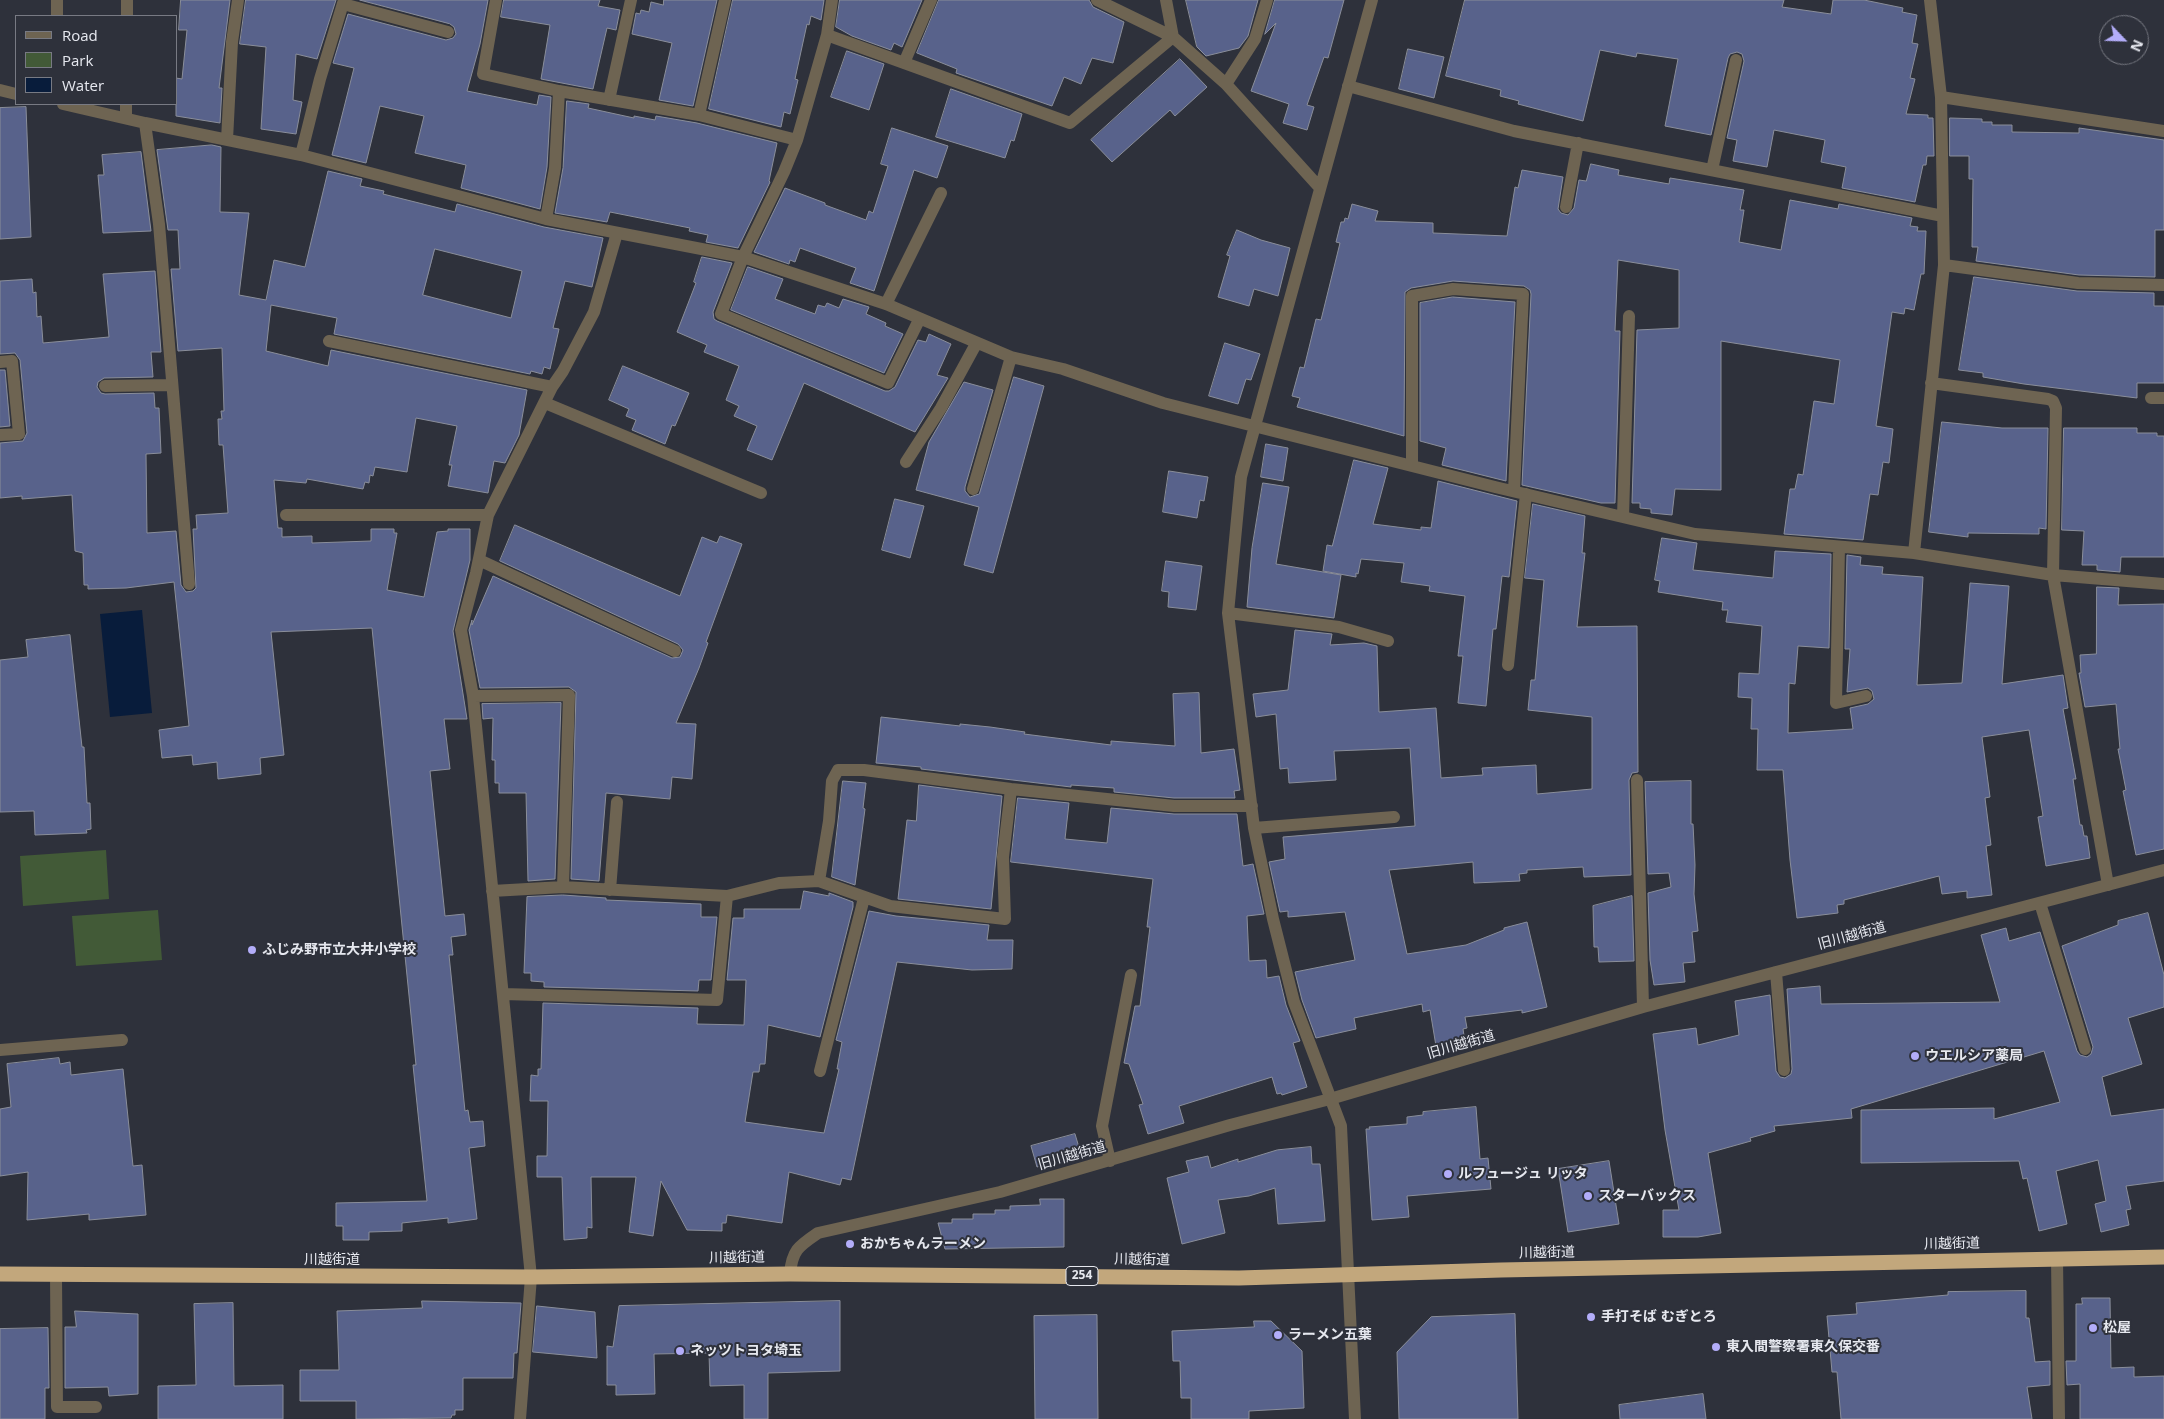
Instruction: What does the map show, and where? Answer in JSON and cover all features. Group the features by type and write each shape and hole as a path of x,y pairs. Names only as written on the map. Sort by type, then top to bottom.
{"highway":[{"name":"川越街道","path":"0,1274 531,1276 790,1274 1239,1278 1347,1274 2164,1257"}],"street":[{"path":"57,0 57,15"},
{"path":"127,0 127,15"},
{"path":"227,140 232,42 238,0"},
{"path":"496,0 483,74 558,91 699,115 797,140"},
{"path":"610,100 631,0"},
{"path":"699,115 725,0"},
{"path":"832,0 828,35 797,140 784,172 743,257 721,314 888,383 919,320"},
{"path":"904,62 931,0"},
{"path":"1097,0 1173,37 1226,84 1320,188"},
{"path":"1166,0 1173,37"},
{"path":"1226,84 1255,39 1266,0"},
{"path":"1356,1419 1347,1274 1341,1126 1294,1002 1273,919 1254,828 1228,613 1241,478 1372,0"},
{"path":"1914,553 1944,265 1941,97 1930,0"},
{"path":"301,155 320,78 343,2 448,32"},
{"path":"828,35 1070,123 1173,37"},
{"path":"1712,170 1736,60"},
{"path":"1348,86 1514,131 1943,216"},
{"path":"0,90 15,94"},
{"path":"546,220 555,168 558,91"},
{"path":"1941,97 2164,131"},
{"path":"68,105 301,155 546,220 743,257 886,304 919,320 1011,357 1063,369 1163,403 1520,493 1695,534 1914,553 2053,575 2164,584"},
{"path":"126,105 126,118"},
{"path":"145,123 159,224 189,584"},
{"path":"1566,208 1578,143"},
{"path":"886,304 941,193"},
{"path":"520,1419 531,1276 473,696 461,630 479,560 488,515 552,388 594,312 617,233"},
{"path":"1944,265 2078,283 2164,285"},
{"path":"1412,465 1412,296 1453,289 1522,294 1520,493 1508,665"},
{"path":"1623,517 1629,316"},
{"path":"329,341 552,388"},
{"path":"906,462 941,408 976,344"},
{"path":"973,489 1011,357"},
{"path":"0,362 12,361 20,434 0,435"},
{"path":"1931,383 2053,401 2056,408 2053,575 2108,885"},
{"path":"105,386 171,385"},
{"path":"545,403 761,492"},
{"path":"286,515 488,515"},
{"path":"1840,547 1836,703 1866,696"},
{"path":"479,560 675,651"},
{"path":"1228,613 1339,627 1388,640"},
{"path":"473,696 569,695 563,887"},
{"path":"819,881 829,821 832,781 838,770 864,770 1011,789 1174,806 1252,806"},
{"path":"1637,780 1643,1006"},
{"path":"492,891 563,887 727,896 779,883 819,881 890,906 1005,919 1003,857 1011,789"},
{"path":"610,890 616,802"},
{"path":"1254,828 1394,817"},
{"name":"旧川越街道","path":"790,1274 791,1260 799,1246 818,1232 1000,1192 1230,1125 1330,1099 1643,1006 2164,870"},
{"path":"503,994 717,1000 727,896"},
{"path":"820,1071 864,898"},
{"path":"2040,902 2085,1049"},
{"path":"1776,972 1784,1070"},
{"path":"1110,1161 1102,1126 1131,975"},
{"path":"0,1050 122,1040"},
{"path":"2057,1258 2059,1419"},
{"path":"56,1275 57,1407 96,1407"}],"green space":[{"path":"106,850 109,899 23,906 20,856"},
{"path":"158,910 162,960 76,966 72,916"}],"water":[{"path":"142,610 152,713 110,717 100,614"}],"building":[{"path":"181,0 230,0 219,88 222,88 220,123 176,116 178,78 182,79 187,30 179,30"},
{"path":"246,0 336,0 317,59 296,54 293,100 302,102 296,134 261,129 266,47 240,44"},
{"path":"360,0 488,0 480,44 467,91 537,105 539,95 551,97 547,167 540,209 461,188 466,165 415,153 424,116 380,106 366,163 332,155 354,68 333,63 348,14 446,40 453,38 456,34 454,27 450,24"},
{"path":"504,0 600,0 598,6 620,10 616,30 607,28 593,89 541,79 550,25 501,17"},
{"path":"664,0 717,0 693,106 659,100 672,43 632,34 636,13 640,14 641,10 649,12 651,2 663,5"},
{"path":"733,0 824,0 821,20 811,16 809,25 807,24 795,79 798,80 790,114 784,112 781,127 709,109"},
{"path":"840,0 922,0 902,47 894,43 891,50 852,36 836,27"},
{"path":"939,0 1089,0 1093,7 1124,22 1113,63 1092,58 1081,84 1064,77 1052,106 956,73 957,69 917,53"},
{"path":"1186,0 1258,0 1248,36 1239,48 1206,56 1197,47"},
{"path":"1275,0 1344,0 1328,58 1324,57 1307,105 1314,107 1307,130 1283,123 1289,104 1251,91 1276,23 1265,34"},
{"path":"1465,0 1784,0 1782,7 1831,14 1833,0 1864,0 1903,8 1902,12 1917,15 1912,43 1918,44 1910,78 1915,79 1906,114 1928,115 1928,118 1933,118 1934,156 1927,156 1926,165 1923,165 1915,202 1842,188 1846,167 1821,162 1825,140 1774,130 1767,167 1733,161 1737,140 1727,138 1744,61 1742,54 1737,52 1730,54 1728,58 1711,135 1665,126 1678,59 1637,53 1636,57 1600,50 1583,121 1518,104 1519,101 1500,96 1501,90 1446,76"},
{"path":"1408,49 1444,57 1434,98 1399,89"},
{"path":"847,51 884,64 869,110 831,97"},
{"path":"1180,59 1207,87 1175,116 1170,110 1112,162 1091,140"},
{"path":"951,89 1022,114 1014,141 1011,140 1005,158 936,137"},
{"path":"567,101 589,104 588,108 634,118 634,116 655,120 656,116 697,123 777,143 770,182 738,248 706,242 708,235 689,231 690,228 610,212 607,222 555,213 563,168"},
{"path":"26,107 31,237 0,239 0,108"},
{"path":"1950,118 1982,119 1982,122 1992,122 1992,125 2012,125 2012,132 2079,133 2079,128 2164,140 2164,230 2155,230 2155,277 2079,275 1976,261 1978,247 1972,247 1973,179 1969,179 1969,156 1950,156"},
{"path":"892,128 948,146 937,178 914,170 874,291 850,283 856,268 800,248 795,262 790,260 789,264 754,252 785,188 866,220 869,211 873,213 888,166 881,164"},
{"path":"212,145 221,147 220,212 249,213 239,295 266,300 274,260 305,267 328,171 362,179 360,186 384,191 383,194 455,212 457,204 544,227 603,238 592,287 565,281 553,328 559,329 550,369 544,367 542,374 531,371 530,374 334,334 337,318 271,305 266,351 328,366 331,350 527,390 519,435 505,463 494,461 488,493 448,486 452,465 449,465 457,426 416,418 407,472 375,467 373,476 370,475 369,483 365,482 363,489 307,479 306,483 274,480 278,528 282,528 282,537 312,536 312,543 371,541 371,529 394,529 394,533 397,533 387,590 424,597 437,532 448,531 448,529 470,529 470,560 453,631 467,719 444,719 450,769 430,771 445,916 464,914 466,935 451,937 453,955 449,955 465,1111 468,1110 470,1122 483,1121 485,1146 469,1148 477,1219 448,1223 448,1218 402,1223 402,1231 369,1232 369,1240 343,1240 343,1226 336,1226 336,1203 427,1201 413,1065 416,1065 372,628 271,632 284,755 260,758 261,774 218,779 217,762 193,765 192,755 162,758 159,730 189,726 174,582 126,588 88,589 88,585 84,585 83,553 75,551 72,495 22,499 22,496 0,498 0,443 23,441 27,433 20,360 15,353 0,354 0,281 32,279 33,293 36,292 37,317 41,316 43,343 109,337 103,274 155,271 161,352 151,352 153,377 104,378 98,382 97,387 101,393 105,394 154,393 155,408 159,408 161,453 146,454 147,533 176,531 181,585 186,592 193,591 196,588 193,529 197,529 196,515 228,513 223,445 219,445 218,419 222,419 221,411 224,411 222,348 178,351 171,269 180,269 178,230 168,230 157,150","holes":["435,249 522,271 511,318 423,295"]},
{"path":"141,152 151,231 103,233 98,175 104,175 102,155"},
{"path":"1591,164 1619,170 1618,175 1669,184 1670,178 1744,190 1740,210 1744,210 1739,242 1781,250 1790,200 1838,209 1839,204 1912,218 1910,226 1918,227 1917,231 1926,231 1924,274 1921,274 1914,310 1905,308 1904,314 1892,312 1876,426 1893,429 1889,463 1883,462 1878,495 1870,494 1863,540 1784,534 1790,489 1795,489 1798,474 1803,475 1814,401 1834,404 1840,360 1721,341 1721,490 1675,489 1672,515 1651,513 1651,509 1640,508 1640,503 1632,503 1637,330 1679,328 1679,270 1618,260 1615,331 1620,331 1615,503 1601,503 1522,485 1531,294 1530,290 1524,286 1453,281 1411,288 1405,292 1404,436 1297,407 1300,398 1292,396 1300,367 1304,368 1316,319 1321,320 1340,243 1336,242 1341,222 1344,222 1345,218 1348,219 1352,204 1378,211 1375,221 1433,223 1433,233 1507,236 1515,187 1518,188 1522,170 1563,177 1558,209 1561,213 1568,215 1574,208 1579,180 1586,181"},
{"path":"1237,230 1261,240 1290,248 1278,296 1254,289 1249,306 1218,297 1230,256 1227,255"},
{"path":"702,257 732,263 713,312 714,319 885,391 895,387 918,340 926,342 929,334 951,344 937,375 948,378 915,432 804,383 772,460 747,450 757,426 734,416 739,406 726,400 739,366 704,352 707,345 677,332 696,283 694,282"},
{"path":"748,267 783,279 775,299 815,314 818,305 825,307 827,303 839,308 843,299 869,307 866,314 886,323 885,326 903,334 884,373 731,310"},
{"path":"1974,277 2077,291 2154,293 2154,306 2164,306 2164,383 2137,383 2137,398 2024,384 1983,377 1983,373 1959,370"},
{"path":"1453,297 1515,302 1506,481 1442,465 1446,448 1420,441 1420,303"},
{"path":"1225,343 1260,354 1251,380 1246,379 1238,404 1209,396"},
{"path":"623,366 689,393 675,426 672,425 665,444 632,430 636,420 626,416 629,409 609,400"},
{"path":"0,370 5,370 10,426 0,427"},
{"path":"1014,377 1044,386 993,573 964,565 979,507 916,490 929,442 964,382 993,390 965,487 965,491 970,497 979,494"},
{"path":"1942,422 2002,428 2048,428 2046,529 2039,528 2039,534 1968,533 1968,537 1929,532"},
{"path":"2064,428 2137,428 2137,433 2157,433 2157,436 2164,436 2164,557 2121,557 2120,572 2097,570 2097,565 2082,565 2084,531 2062,530"},
{"path":"1266,444 1288,448 1283,481 1261,477"},
{"path":"1354,460 1388,468 1373,524 1421,530 1421,527 1431,528 1438,481 1517,501 1509,577 1502,576 1496,629 1493,629 1486,706 1458,703 1463,656 1458,656 1465,596 1429,591 1430,586 1401,582 1404,563 1361,559 1356,577 1323,571 1327,545 1332,546"},
{"path":"1169,471 1208,477 1204,501 1200,500 1197,518 1163,512"},
{"path":"1263,483 1289,487 1276,564 1341,575 1334,618 1247,607 1252,548"},
{"path":"895,499 924,506 910,558 882,550"},
{"path":"1533,504 1585,516 1582,553 1585,553 1577,627 1637,626 1638,772 1632,773 1629,780 1631,875 1584,877 1583,867 1527,870 1527,873 1519,874 1520,881 1474,883 1473,862 1389,870 1407,954 1466,945 1504,930 1504,928 1527,922 1547,1007 1522,1013 1522,1010 1465,1017 1467,1028 1463,1029 1465,1042 1436,1046 1430,1010 1423,1012 1422,1004 1354,1018 1356,1029 1316,1038 1302,1000 1295,972 1355,960 1345,912 1288,917 1288,911 1280,912 1269,862 1285,859 1283,837 1415,826 1410,748 1334,751 1336,780 1289,783 1288,768 1280,769 1276,714 1256,717 1253,694 1288,690 1295,630 1332,634 1330,645 1364,643 1377,646 1379,712 1436,708 1441,778 1483,775 1482,768 1536,765 1537,794 1592,789 1592,717 1528,710 1531,680 1535,680 1544,580 1525,578"},
{"path":"515,525 680,596 702,537 717,543 720,536 742,544 706,642 708,643 699,668 676,723 696,724 692,779 672,777 670,799 606,793 599,881 571,879 576,692 569,687 480,688 469,630 472,620 472,625 493,576 672,658 680,657 683,650 678,644 500,561"},
{"path":"1662,538 1697,543 1693,570 1773,578 1775,551 1831,554 1829,648 1798,646 1795,684 1789,683 1788,733 1853,729 1850,708 1868,704 1874,699 1872,691 1868,688 1847,692 1850,649 1845,649 1847,555 1861,557 1860,565 1883,567 1882,574 1923,577 1917,685 1962,683 1970,583 2009,586 2002,684 2063,675 2068,708 2063,709 2076,779 2073,779 2080,825 2082,825 2084,836 2087,836 2090,858 2046,866 2038,817 2043,816 2029,730 1982,737 1990,797 1985,798 1991,845 1986,846 1992,895 1967,898 1967,891 1942,894 1939,876 1844,900 1844,904 1837,905 1838,913 1797,918 1790,860 1783,770 1757,770 1758,729 1751,729 1752,698 1738,697 1739,673 1759,674 1762,626 1726,622 1728,610 1722,610 1723,602 1658,592 1660,581 1655,580"},
{"path":"1166,561 1202,566 1196,610 1168,607 1169,592 1162,591"},
{"path":"2097,587 2119,588 2118,605 2164,604 2164,849 2136,855 2123,791 2126,790 2118,749 2120,749 2116,704 2085,707 2079,673 2081,673 2080,655 2096,654"},
{"path":"70,635 82,747 84,747 87,803 90,803 91,829 86,830 87,833 35,835 34,811 0,812 0,660 28,657 26,640"},
{"path":"1199,693 1201,753 1234,749 1240,790 1234,791 1235,798 1174,798 1114,792 1114,788 1071,785 1071,787 921,769 921,767 876,763 881,717 960,726 960,724 990,727 1025,732 1024,734 1111,745 1111,741 1175,746 1173,694"},
{"path":"561,703 555,879 528,881 526,793 499,793 499,783 495,783 495,760 492,760 493,718 483,719 482,704"},
{"path":"843,781 866,783 863,808 865,809 855,885 832,877"},
{"path":"1691,781 1691,824 1693,824 1695,865 1694,894 1698,931 1692,932 1695,962 1683,963 1685,982 1654,985 1650,960 1648,893 1671,887 1669,873 1648,874 1645,782"},
{"path":"919,785 1002,796 991,909 898,899 907,820 916,821"},
{"path":"1018,798 1069,803 1065,839 1107,843 1111,808 1174,814 1237,814 1243,866 1253,864 1264,914 1247,916 1249,961 1266,960 1267,978 1279,976 1286,1005 1300,1041 1293,1043 1307,1087 1282,1095 1281,1093 1277,1094 1272,1077 1179,1106 1184,1123 1148,1134 1139,1105 1143,1104 1129,1064 1124,1063 1135,1006 1140,1006 1150,927 1147,927 1153,879 1011,862"},
{"path":"804,891 829,896 829,893 853,902 820,1037 768,1025 765,1064 760,1064 759,1072 753,1072 745,1122 824,1133 839,1069 837,1069 842,1042 836,1040 869,911 896,916 989,925 987,940 1013,940 1012,969 972,970 897,962 851,1180 842,1178 840,1185 789,1172 782,1223 727,1215 726,1223 722,1223 722,1231 687,1230 661,1181 653,1236 629,1232 636,1177 591,1177 592,1228 587,1227 587,1238 564,1240 562,1177 537,1177 537,1156 547,1156 548,1101 530,1101 531,1075 538,1076 538,1069 541,1069 543,1003 698,1008 697,1024 744,1025 746,980 727,980 733,918 744,918 744,909 800,909"},
{"path":"563,895 606,898 606,900 701,904 701,917 717,917 711,980 699,980 698,991 544,987 544,982 531,981 531,973 524,973 527,897"},
{"path":"1632,896 1634,961 1599,962 1598,947 1594,947 1593,906"},
{"path":"2148,913 2164,975 2164,1007 2128,1018 2142,1064 2102,1077 2111,1116 2164,1109 2164,1181 2126,1186 2131,1209 2126,1210 2129,1225 2101,1232 2095,1204 2106,1201 2098,1160 2056,1171 2067,1224 2039,1231 2027,1178 2023,1179 2019,1161 1861,1163 1861,1110 1994,1108 1994,1119 2060,1102 2044,1051 1851,1109 1852,1118 1774,1126 1775,1131 1750,1138 1751,1141 1708,1153 1721,1233 1698,1237 1663,1237 1663,1210 1679,1210 1665,1130 1653,1034 1696,1028 1698,1045 1739,1035 1735,1001 1770,995 1776,1071 1780,1077 1785,1078 1791,1074 1792,1069 1787,989 1820,986 1821,1004 2000,1002 1981,935 2006,928 2009,941 2040,932 2077,1051 2080,1055 2087,1057 2091,1054 2093,1047 2062,946 2118,925 2118,921"},
{"path":"59,1058 60,1064 70,1062 71,1075 123,1069 133,1166 142,1165 146,1215 89,1220 89,1214 27,1220 28,1172 0,1176 0,1109 11,1107 7,1064"},
{"path":"1476,1107 1480,1159 1488,1158 1491,1189 1407,1196 1409,1217 1372,1220 1366,1129 1370,1129 1369,1127 1407,1124 1407,1117 1423,1115 1423,1112"},
{"path":"1075,1134 1081,1154 1037,1167 1031,1146"},
{"path":"1311,1147 1312,1164 1320,1164 1325,1221 1278,1224 1275,1188 1249,1196 1218,1200 1225,1233 1182,1244 1167,1178 1189,1172 1186,1161 1208,1156 1211,1168 1238,1159 1238,1162 1277,1150"},
{"name":"スターバックス","path":"1609,1161 1619,1224 1568,1232 1558,1169"},
{"path":"1040,1199 1064,1199 1064,1247 945,1249 938,1223 952,1223 952,1219 973,1219 973,1214 995,1214 995,1210 1010,1210 1010,1206 1040,1205"},
{"path":"2026,1291 2026,1318 2029,1318 2035,1362 2050,1361 2050,1385 2027,1387 2032,1419 1841,1419 1837,1372 1832,1372 1827,1316 1857,1314 1856,1303 1948,1295 1948,1292"},
{"path":"2082,1298 2110,1298 2111,1368 2134,1367 2134,1377 2164,1376 2164,1419 2080,1419 2080,1384 2067,1385 2066,1361 2076,1361 2076,1304 2082,1304"},
{"path":"422,1301 521,1303 517,1353 514,1353 513,1378 463,1378 463,1410 455,1410 455,1415 452,1415 451,1418 356,1419 356,1401 300,1401 300,1370 339,1370 337,1311 422,1308"},
{"path":"840,1301 840,1371 768,1373 768,1419 744,1419 744,1385 710,1386 709,1353 654,1354 655,1394 616,1395 616,1385 607,1385 607,1346 613,1347 619,1306"},
{"path":"233,1303 234,1386 283,1385 283,1419 158,1419 158,1386 196,1385 194,1304"},
{"path":"537,1306 595,1312 597,1358 533,1352"},
{"path":"75,1311 138,1314 138,1394 109,1396 108,1387 65,1388 65,1327 76,1327"},
{"path":"1515,1314 1518,1419 1399,1419 1397,1352 1431,1317"},
{"path":"1097,1315 1098,1419 1035,1419 1034,1316"},
{"path":"1254,1321 1271,1321 1302,1351 1304,1408 1249,1411 1249,1419 1191,1419 1191,1398 1181,1398 1180,1361 1173,1361 1172,1331 1254,1327"},
{"path":"48,1328 49,1388 45,1388 45,1419 0,1419 0,1329"},
{"path":"1703,1394 1706,1419 1620,1419 1619,1405"}],"place":[{"name":"ふじみ野市立大井小学校","path":"252,950"},
{"name":"ウエルシア薬局","path":"1915,1056"},
{"name":"ルフュージュ リッタ","path":"1448,1174"},
{"name":"スターバックス","path":"1588,1196"},
{"name":"おかちゃんラーメン","path":"850,1244"},
{"name":"手打そば むぎとろ","path":"1591,1317"},
{"name":"松屋","path":"2093,1328"},
{"name":"ラーメン五葉","path":"1278,1335"},
{"name":"東入間警察署東久保交番","path":"1716,1347"},
{"name":"ネッツトヨタ埼玉","path":"680,1351"}]}
